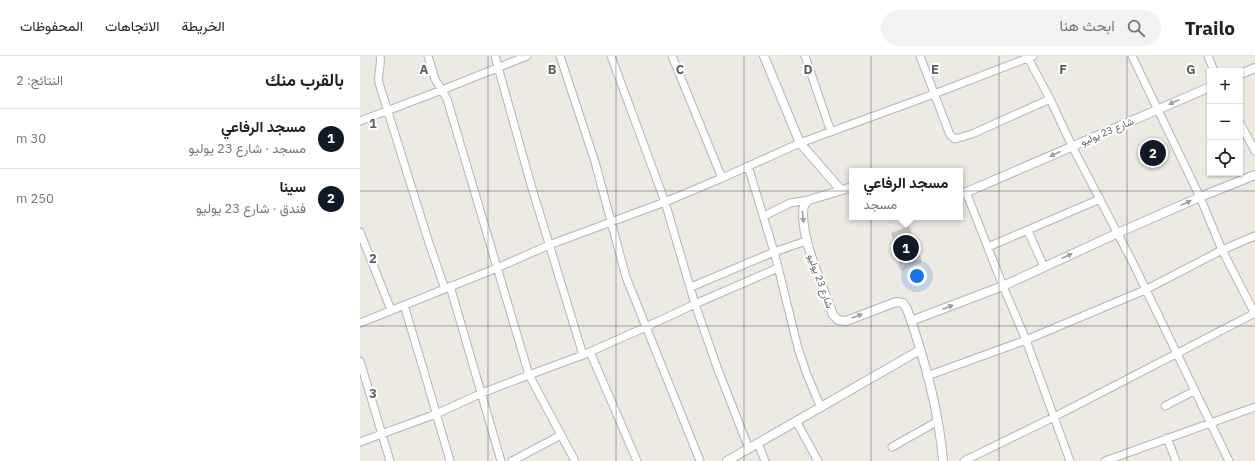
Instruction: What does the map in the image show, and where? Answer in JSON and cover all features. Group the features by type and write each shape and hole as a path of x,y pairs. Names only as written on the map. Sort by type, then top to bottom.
{"street":[{"path":"380,56 381,65 378,79 387,111 482,393 501,461"},
{"path":"428,56 435,79 447,99 529,375 575,461"},
{"path":"495,56 531,185 583,355"},
{"path":"360,121 527,56"},
{"path":"560,56 595,162 610,222 626,276 700,461"},
{"path":"611,56 665,202 695,304 717,367 749,449"},
{"path":"672,56 722,178"},
{"path":"764,56 800,143 841,190"},
{"path":"805,56 831,132"},
{"path":"920,56 950,136 955,139 972,134 1050,99"},
{"path":"964,461 1054,417 1176,353 1255,314 1222,250 1200,197 1159,109 1132,56"},
{"path":"1208,56 1213,68"},
{"path":"360,323 498,268 549,245 665,202 800,143 934,94 1029,57 1072,146 1118,233 1229,461"},
{"path":"1243,73 1255,68"},
{"name":"شارع 23 يوليو","path":"963,193 1207,88"},
{"path":"1243,128 1255,151"},
{"path":"748,166 774,252 798,348 821,408"},
{"path":"911,321 1003,286 1118,233 1255,175"},
{"path":"764,216 790,204 810,200 849,188"},
{"path":"963,193 988,247 1026,340 1070,461"},
{"path":"988,247 1100,199"},
{"name":"شارع 23 يوليو","path":"810,200 804,205 802,211 806,241 833,315 838,320 846,320 896,302 903,303 907,309 920,350 938,420 943,461"},
{"path":"1028,231 1044,267"},
{"path":"360,232 391,310"},
{"path":"927,376 1026,340 1145,290 1222,250 1255,236"},
{"path":"691,287 774,252 806,241"},
{"path":"360,442 436,414 482,393 583,355 778,268"},
{"path":"404,305 450,461"},
{"path":"727,461 920,350"},
{"path":"590,352 637,461"},
{"path":"360,361 383,433 390,461"},
{"path":"1165,406 1194,391"},
{"path":"1105,461 1255,407"},
{"path":"892,447 938,420"},
{"path":"796,422 818,461"},
{"path":"514,461 561,435"},
{"path":"1167,438 1176,461"},
{"path":"758,444 765,461"}],"building":[{"path":"909,226 922,262 901,271 891,233"}],"place":[{"name":"سينا","path":"1153,153"},
{"name":"مسجد الرفاعي","path":"906,248"}]}
